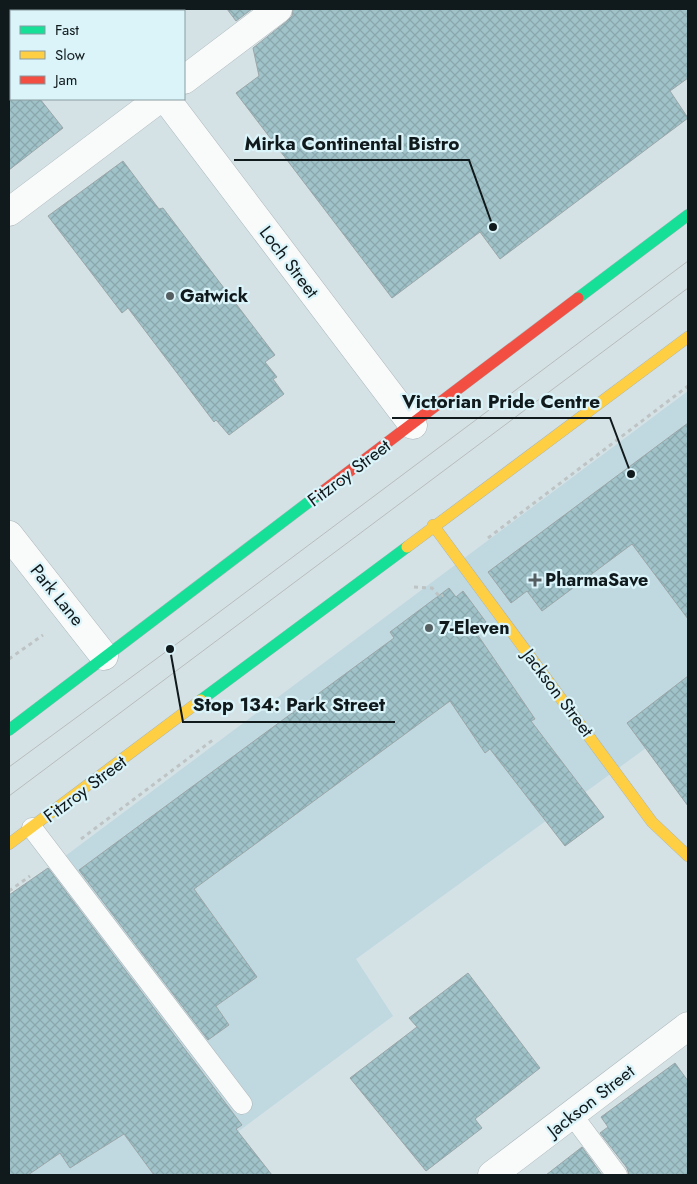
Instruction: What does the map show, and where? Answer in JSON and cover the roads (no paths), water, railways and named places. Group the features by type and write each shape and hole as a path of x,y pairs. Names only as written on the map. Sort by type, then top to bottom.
{"main road":[{"name":"Fitzroy Street","path":"9,730 104,656 413,425 688,215"},
{"name":"Fitzroy Street","path":"9,844 263,657 434,525 688,337"},
{"name":"Jackson Street","path":"434,525 625,782 655,827 675,847 688,856"}],"street":[{"path":"185,79 278,9"},
{"path":"9,212 158,100"},
{"name":"Loch Street","path":"167,100 413,425"},
{"name":"Park Lane","path":"9,535 104,656"},
{"name":"Jackson Street","path":"492,1175 573,1116 688,1026"}],"lane":[{"path":"32,828 242,1104"},
{"path":"573,1116 617,1175"}],"tram line":[{"path":"9,767 186,637 688,261"},
{"path":"9,796 688,288"}],"place":[{"name":"Mirka Continental Bistro","path":"493,227"},
{"name":"Gatwick","path":"170,296"},
{"name":"Victorian Pride Centre","path":"631,474"},
{"name":"PharmaSave","path":"535,580"},
{"name":"7-Eleven","path":"429,628"},
{"name":"Stop 134: Park Street","path":"170,649"}]}
